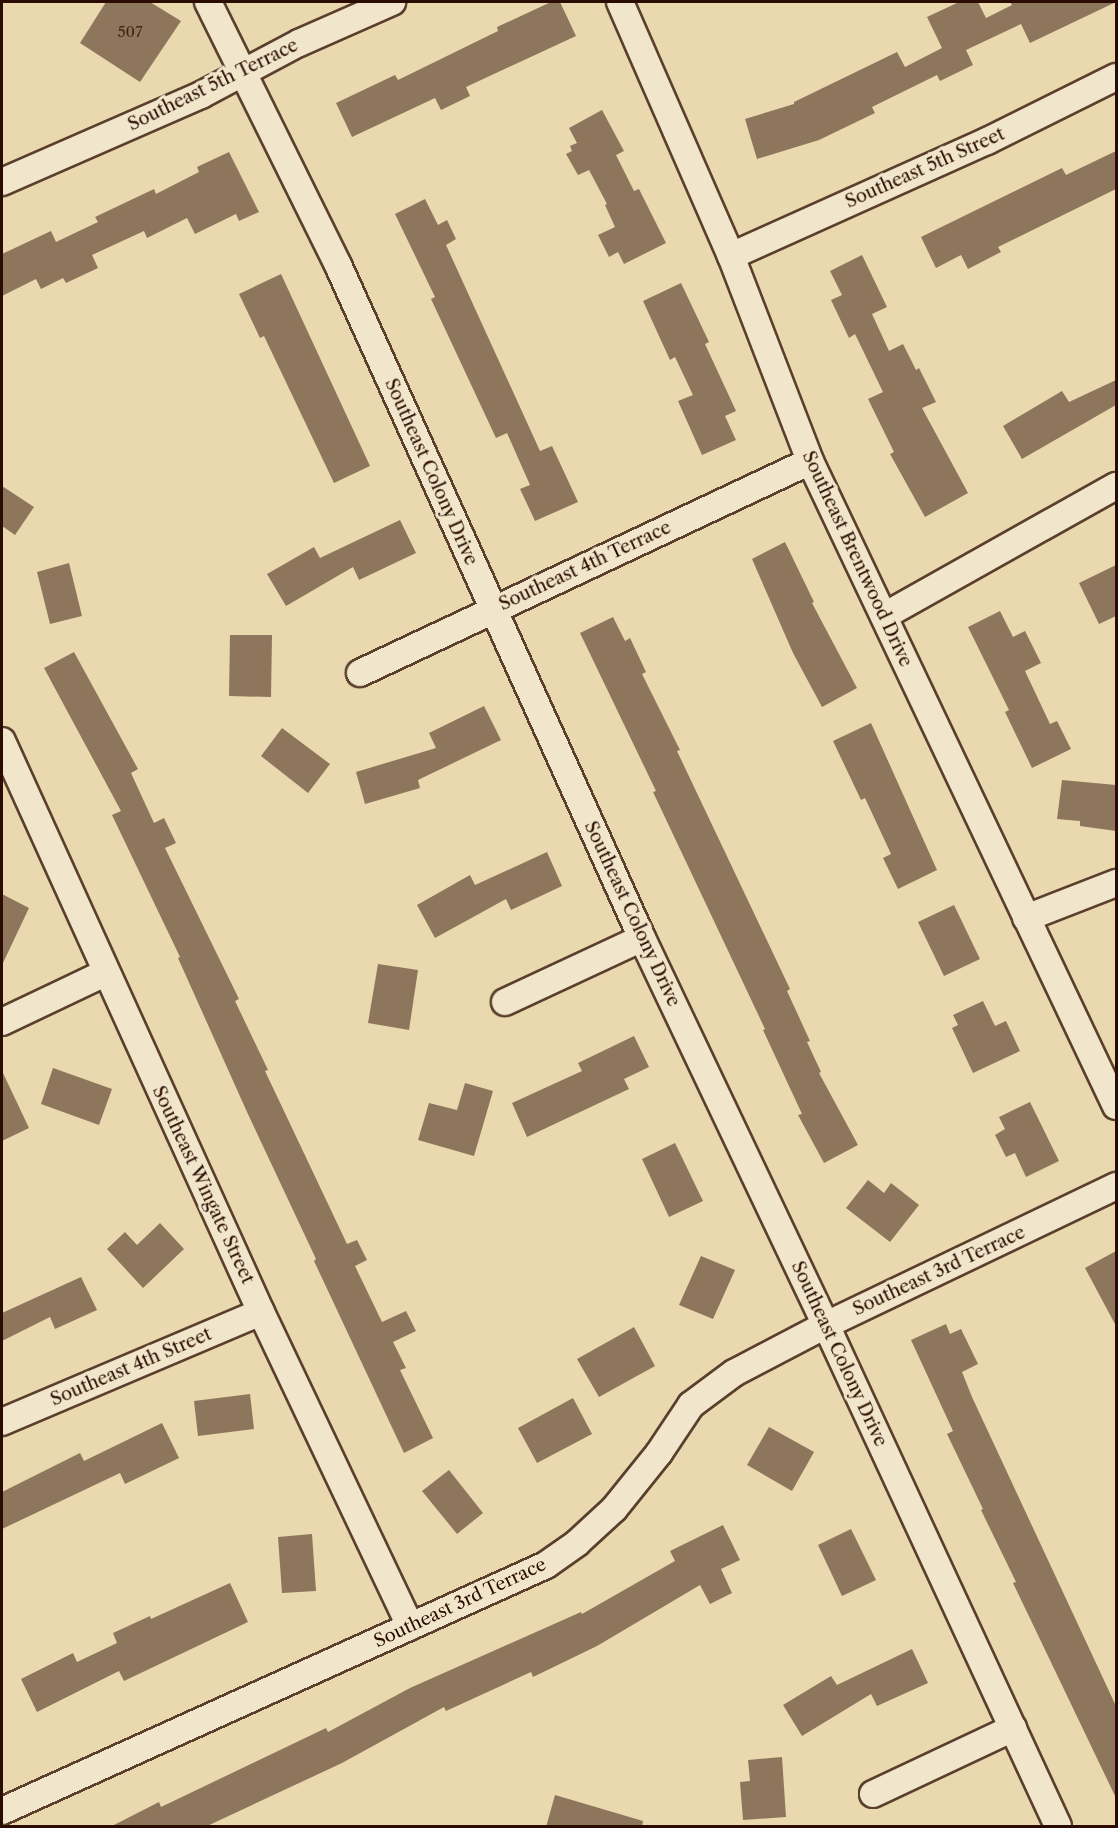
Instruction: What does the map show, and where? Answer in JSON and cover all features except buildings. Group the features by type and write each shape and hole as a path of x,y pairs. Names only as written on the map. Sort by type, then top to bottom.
{"street":[{"name":"Southeast Colony Drive","path":"208,2 338,265 642,938 826,1325 1058,1827"},
{"name":"Southeast 5th Terrace","path":"2,182 201,95 299,42 392,2"},
{"name":"Southeast Brentwood Drive","path":"620,2 731,255 810,461 1116,1106"},
{"name":"Southeast 5th Street","path":"731,255 987,141 1116,77"},
{"name":"Southeast 4th Terrace","path":"360,673 810,461"},
{"path":"884,616 1116,486"},
{"name":"Southeast Wingate Street","path":"2,741 105,973 261,1312 410,1626"},
{"path":"1026,918 1116,883"},
{"path":"505,1002 642,938"},
{"path":"2,1022 105,973"},
{"name":"Southeast 3rd Terrace","path":"2,1811 546,1565 577,1543 614,1509 659,1453 692,1406 734,1373 826,1325 1116,1186"},
{"name":"Southeast 4th Street","path":"2,1422 261,1312"},
{"path":"873,1794 1013,1728"}]}
